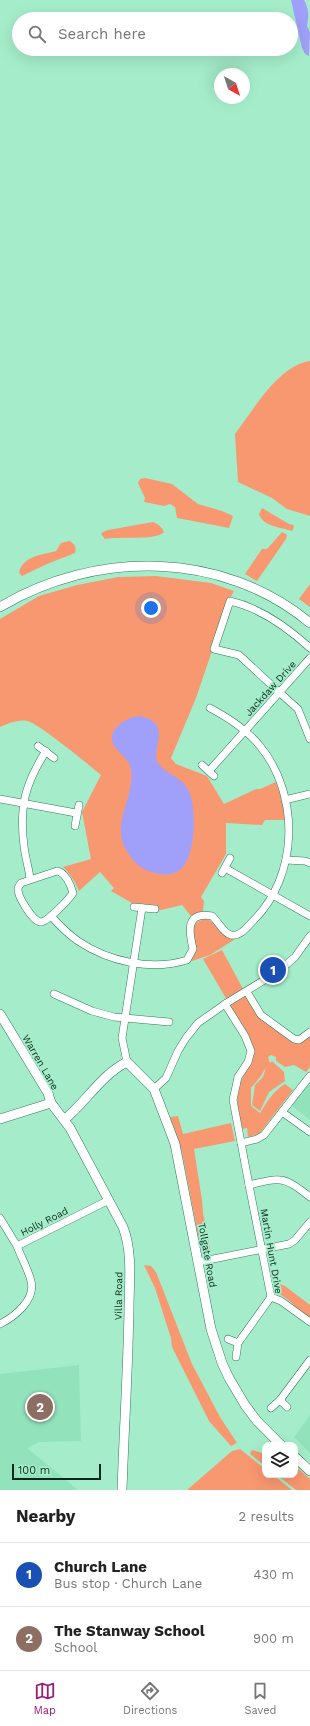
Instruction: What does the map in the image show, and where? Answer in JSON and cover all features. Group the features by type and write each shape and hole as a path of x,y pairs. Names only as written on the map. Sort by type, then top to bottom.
{"street":[{"path":"0,606 27,592 59,579 85,572 116,567 154,566 215,574 262,593 285,605 310,623"},
{"path":"310,648 275,621 243,604 230,601 214,649 239,656 280,692 298,709 310,739"},
{"name":"Jackdaw Drive","path":"209,771 310,658"},
{"path":"51,916 64,930 78,941 114,959 134,963 176,964 187,960 193,949 189,931 192,921 200,916 212,916 228,933 236,935 242,932 256,919 273,895 278,885 286,860 289,842 289,821 285,800 278,775 260,747 245,730 231,719 210,708"},
{"path":"38,746 54,758"},
{"path":"30,879 24,846 23,803 32,776 46,752"},
{"path":"202,765 214,776"},
{"path":"285,800 310,794"},
{"path":"0,799 76,813"},
{"path":"75,826 76,813 79,805"},
{"path":"230,858 224,871 273,895 310,916"},
{"path":"286,860 305,861 310,864"},
{"path":"60,872 72,888 73,893 69,899 51,916 43,922 32,917 20,896 18,888 22,883 30,879 60,872"},
{"path":"134,907 155,909"},
{"path":"65,1119 118,1066 127,1062 122,1038 142,908"},
{"path":"154,1089 166,1078 170,1066 186,1038 198,1023 225,1004 247,992 281,969 295,957 310,936"},
{"path":"247,992 261,1015 294,1039 299,1040 310,1032"},
{"path":"54,994 92,1011 125,1019 169,1022"},
{"name":"Martin Hunt Drive","path":"225,1004 247,1041 251,1051 248,1062 236,1084 233,1100 271,1297 238,1344 236,1357"},
{"name":"Warren Lane","path":"0,1014 48,1093 51,1103 65,1119"},
{"name":"Tollgate Road","path":"127,1062 154,1089 175,1144 211,1329 224,1367 245,1405 257,1421 278,1442"},
{"path":"241,1144 262,1137 310,1076"},
{"path":"0,1119 51,1103"},
{"path":"282,1112 310,1132"},
{"name":"Villa Road","path":"65,1119 124,1227 128,1238 129,1250 122,1490"},
{"path":"249,1185 280,1179 286,1180 310,1197"},
{"name":"Holly Road","path":"0,1218 17,1246 109,1200"},
{"path":"198,1262 289,1244 309,1226"},
{"path":"0,1324 12,1318 26,1303 32,1288 31,1281 17,1246"},
{"path":"271,1297 281,1301 310,1322"},
{"path":"228,1338 238,1344"},
{"path":"271,1408 280,1400 310,1360"},
{"path":"280,1400 287,1408"},
{"path":"298,1460 310,1471"}],"shaded area":[{"path":"310,361 310,516 287,509 272,498 238,482 235,434 258,401 277,380 299,364"},
{"path":"145,478 172,484 198,504 233,516 229,528 177,518 175,507 170,504 164,506 144,502 145,498 138,483 140,479"},
{"path":"262,508 293,525 294,527 292,531 264,522 259,514"},
{"path":"153,522 160,526 164,532 160,535 146,537 105,539 101,534 108,530"},
{"path":"282,532 287,535 286,539 257,581 245,574 262,549 267,549"},
{"path":"69,541 75,546 75,553 22,576 19,573 21,567 28,560 39,555 56,551 61,543"},
{"path":"156,576 211,583 234,591 230,598 196,698 171,758 176,764 207,776 224,804 256,789 260,789 276,782 282,800 285,820 265,820 262,825 226,823 226,854 201,897 204,901 203,911 191,916 182,905 157,911 156,905 132,903 111,891 114,888 100,872 79,891 68,872 63,867 91,859 82,812 101,775 33,723 20,721 0,727 0,619 39,596 77,585 118,577"},
{"path":"310,584 310,607 299,599"},
{"path":"205,919 237,938 210,955 189,962 195,952 193,932 195,924"},
{"path":"222,950 256,1013 302,1042 310,1035 310,1067 306,1072 294,1065 285,1067 276,1061 276,1057 271,1055 268,1057 270,1063 272,1061 284,1072 285,1081 269,1092 260,1111 252,1105 255,1085 263,1077 266,1067 251,1088 251,1106 260,1113 277,1090 285,1084 293,1090 259,1134 248,1137 247,1128 242,1129 238,1109 238,1090 254,1054 229,1011 231,1007 203,959"},
{"path":"310,1081 310,1120 291,1105"},
{"path":"178,1116 183,1134 231,1123 235,1141 194,1149 203,1213 211,1253 206,1252 200,1245 182,1152 170,1117"},
{"path":"144,1265 151,1266 156,1272 192,1364 220,1417 237,1443 231,1446 209,1421 172,1347 171,1338 155,1288"},
{"path":"280,1284 285,1286 310,1305 310,1319 292,1308 294,1305 277,1292 274,1286"},
{"path":"79,1365 81,1441 39,1442 27,1448 78,1490 0,1490 0,1374"},
{"path":"310,1415 310,1453 294,1437"},
{"path":"240,1449 262,1467 262,1478 277,1478 292,1490 187,1490 232,1451"},
{"path":"252,1450 262,1453 262,1464 250,1454"},
{"path":"298,1469 310,1479 310,1490 296,1490 281,1478 298,1478"}],"water":[{"path":"291,0 304,0 308,10 307,26 310,32 309,56 305,54 302,48 298,31 298,12 294,12"},
{"path":"136,716 150,720 156,725 159,731 156,751 158,763 186,786 190,794 194,816 194,829 190,853 181,869 172,874 151,872 138,865 130,856 124,845 121,834 123,813 131,781 131,769 130,764 114,745 112,736 116,728 123,722"}],"place":[{"name":"Church Lane","path":"273,970"},
{"name":"The Stanway School","path":"40,1407"}]}
